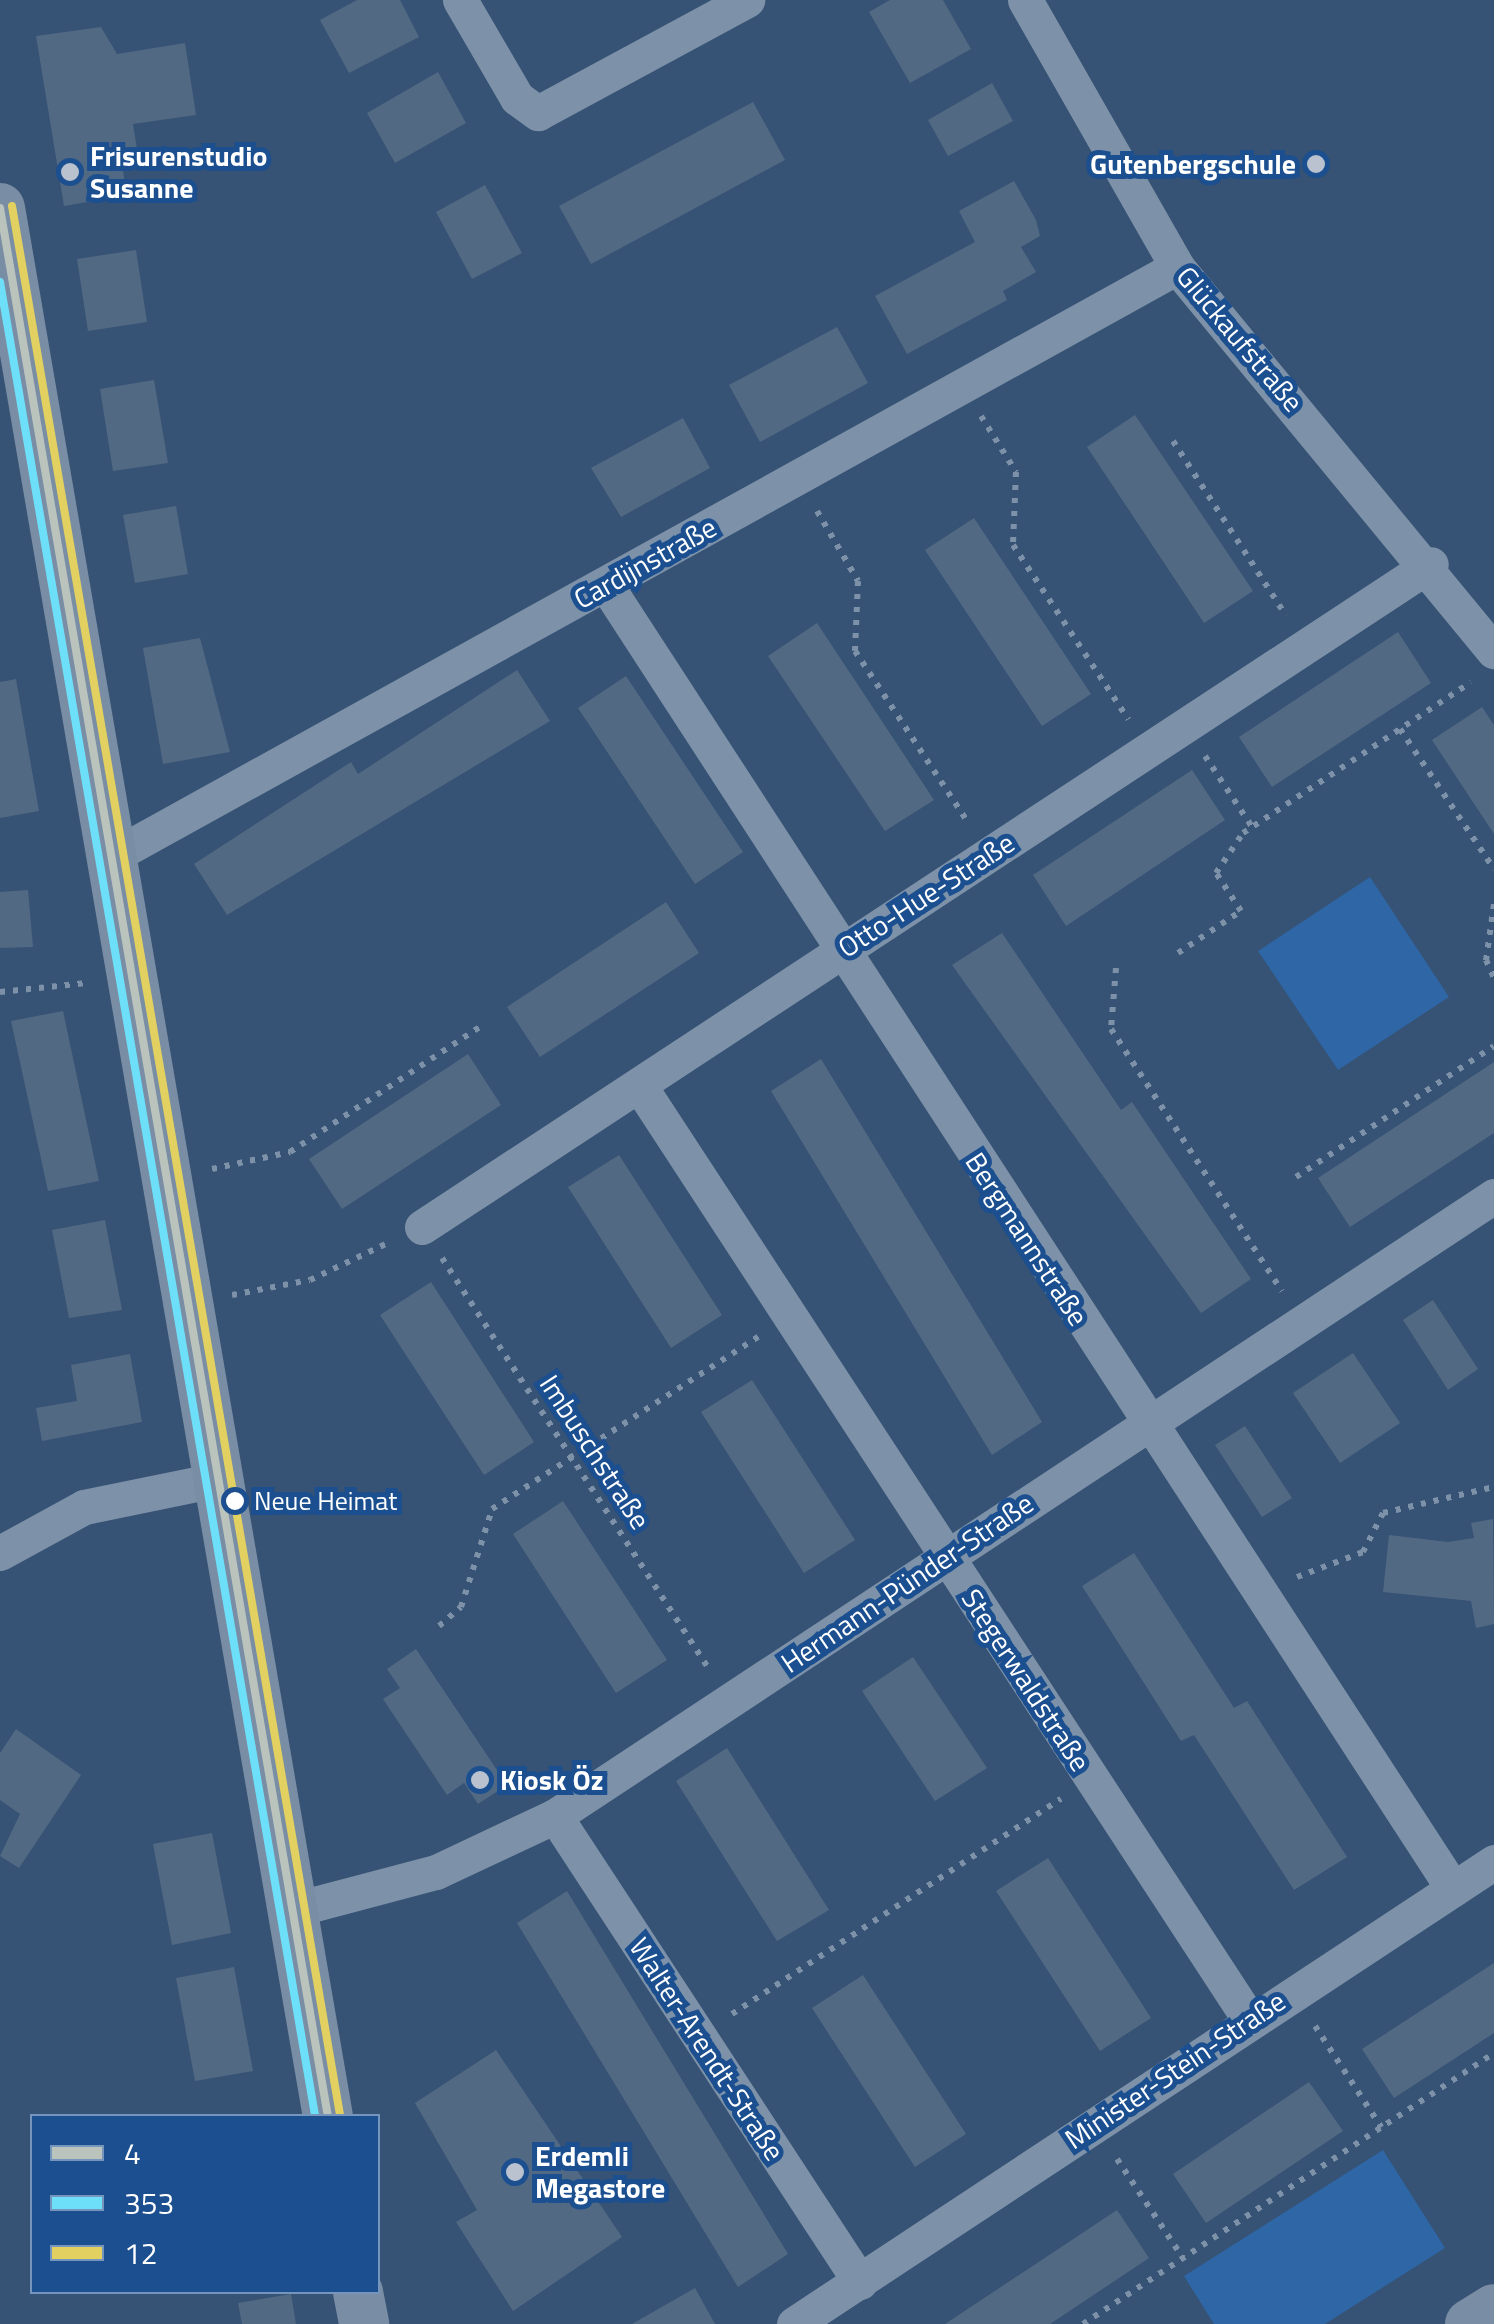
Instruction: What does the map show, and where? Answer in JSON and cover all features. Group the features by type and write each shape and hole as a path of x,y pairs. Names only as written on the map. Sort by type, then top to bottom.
{"main road":[{"path":"0,208 17,396 134,978 328,2114"},
{"path":"358,2294 364,2324"},
{"path":"1470,2324 1494,2309"}],"street":[{"path":"460,0 517,98 538,113 747,0"},
{"name":"Glückaufstraße","path":"1025,0 1177,267 1431,564 1486,664"},
{"name":"Cardijnstraße","path":"111,857 1177,267"},
{"name":"Otto-Hue-Straße","path":"422,1227 641,1088 838,953 1431,564"},
{"name":"Bergmannstraße","path":"606,585 838,953 1453,1889"},
{"name":"Stegerwaldstraße","path":"641,1088 1249,2020"},
{"name":"Hermann-Pünder-Straße","path":"292,1910 436,1872 556,1816 1494,1196"},
{"path":"0,1553 84,1507 220,1478"},
{"name":"Walter-Arendt-Straße","path":"556,1816 860,2282"},
{"name":"Minister-Stein-Straße","path":"794,2324 1249,2020 1494,1862"},
{"path":"844,2324 860,2282"}],"path":[{"path":"962,386 1016,472 1013,545 1148,750"},
{"path":"1173,441 1306,646"},
{"path":"798,478 858,581 855,650 989,854"},
{"path":"1178,953 1241,910 1216,874 1252,827 1400,729 1486,664"},
{"path":"1185,726 1252,827"},
{"path":"1400,729 1494,870"},
{"path":"1494,904 1486,960 1494,978"},
{"path":"1116,968 1111,1029 1302,1321"},
{"path":"0,992 134,978"},
{"path":"167,1178 290,1152 481,1026"},
{"path":"1296,1177 1494,1046"},
{"path":"189,1303 310,1280 422,1227"},
{"name":"Imbuschstraße","path":"422,1227 730,1702"},
{"path":"439,1626 461,1607 492,1509 789,1316"},
{"path":"1265,1602 1313,1564 1362,1552 1382,1513 1494,1487"},
{"path":"698,2036 1091,1780"},
{"path":"1293,1992 1381,2127"},
{"path":"1082,2324 1494,2053"},
{"path":"1094,2124 1182,2258"}],"shaded area":[{"path":"1370,877 1449,997 1338,1070 1258,951"},
{"path":"1383,2150 1445,2248 1325,2324 1214,2324 1184,2276"}],"building":[{"path":"357,0 400,0 419,37 349,73 320,20"},
{"path":"890,0 943,0 971,49 910,83 869,12"},
{"path":"101,27 117,54 185,43 196,115 133,124 140,168 123,171 127,195 64,206 36,36"},
{"path":"438,72 466,123 395,163 367,113"},
{"path":"992,83 1013,121 948,156 928,120"},
{"path":"753,102 785,160 591,264 559,206"},
{"path":"1014,181 1036,220 1040,236 1021,247 1036,272 1003,291 1007,300 907,354 875,296 975,242 959,211"},
{"path":"485,185 522,253 472,279 436,212"},
{"path":"136,250 147,322 88,331 77,259"},
{"path":"837,327 868,383 760,442 729,385"},
{"path":"154,380 168,463 113,471 100,389"},
{"path":"1135,415 1253,591 1204,623 1087,447"},
{"path":"683,418 710,468 621,517 591,468"},
{"path":"176,506 188,574 135,583 123,515"},
{"path":"974,518 1091,694 1042,726 925,550"},
{"path":"817,623 934,800 885,831 768,656"},
{"path":"1398,632 1431,683 1272,787 1239,737"},
{"path":"200,638 230,752 163,764 143,648"},
{"path":"517,670 550,721 227,915 194,864 351,762 358,774"},
{"path":"626,676 743,852 695,884 578,708"},
{"path":"16,679 39,811 0,818 0,682"},
{"path":"1482,707 1494,725 1494,834 1432,740"},
{"path":"1192,770 1225,820 1066,926 1033,875"},
{"path":"28,890 33,947 0,948 0,892"},
{"path":"666,902 699,953 540,1057 507,1007"},
{"path":"1002,933 1121,1110 1132,1102 1251,1279 1201,1313 952,965"},
{"path":"63,1011 99,1181 48,1191 11,1021"},
{"path":"468,1054 501,1105 342,1209 309,1159"},
{"path":"821,1059 1042,1422 992,1455 771,1091"},
{"path":"1494,1062 1494,1133 1350,1227 1318,1178"},
{"path":"619,1155 722,1315 671,1348 568,1187"},
{"path":"105,1220 122,1310 69,1318 52,1230"},
{"path":"431,1282 534,1442 484,1475 380,1315"},
{"path":"1433,1300 1478,1369 1448,1390 1403,1320"},
{"path":"1353,1353 1400,1423 1340,1463 1293,1393"},
{"path":"130,1354 142,1422 42,1441 36,1408 77,1401 71,1365"},
{"path":"752,1380 855,1540 804,1573 701,1412"},
{"path":"1245,1426 1292,1498 1262,1517 1215,1445"},
{"path":"563,1501 667,1660 616,1693 513,1534"},
{"path":"1493,1519 1494,1624 1476,1628 1471,1601 1383,1592 1389,1535 1448,1542 1474,1538 1471,1523"},
{"path":"1134,1553 1234,1708 1247,1701 1347,1857 1294,1890 1194,1735 1181,1741 1082,1586"},
{"path":"416,1649 507,1785 478,1804 464,1783 447,1795 383,1699 400,1688 387,1669"},
{"path":"913,1657 987,1768 935,1801 862,1691"},
{"path":"16,1729 81,1775 19,1868 0,1856 20,1814 0,1800 0,1753"},
{"path":"727,1748 829,1910 777,1941 676,1781"},
{"path":"212,1833 231,1933 172,1945 153,1844"},
{"path":"1048,1858 1151,2018 1100,2051 996,1891"},
{"path":"567,1891 788,2254 738,2287 517,1923"},
{"path":"1494,1963 1494,2033 1394,2098 1362,2049"},
{"path":"234,1967 253,2071 195,2081 176,1978"},
{"path":"863,1975 966,2134 915,2167 812,2008"},
{"name":"Erdemli Megastore","path":"496,2050 622,2237 513,2311 456,2222 477,2210 415,2103"},
{"path":"1309,2082 1343,2131 1206,2223 1173,2174"},
{"path":"1117,2210 1149,2258 1050,2324 945,2324"},
{"path":"695,2288 715,2324 632,2324"},
{"path":"291,2294 296,2324 242,2324 238,2303"}],"transit line":[{"name":"12","path":"12,206 340,2114"},
{"name":"4","path":"0,208 328,2114"},
{"name":"353","path":"0,282 315,2114"}],"place":[{"name":"Gutenbergschule","path":"1316,164"},
{"name":"Frisurenstudio Susanne","path":"70,172"},
{"name":"Neue Heimat","path":"235,1501"},
{"name":"Kiosk Öz","path":"480,1780"},
{"name":"Erdemli Megastore","path":"515,2172"}]}
